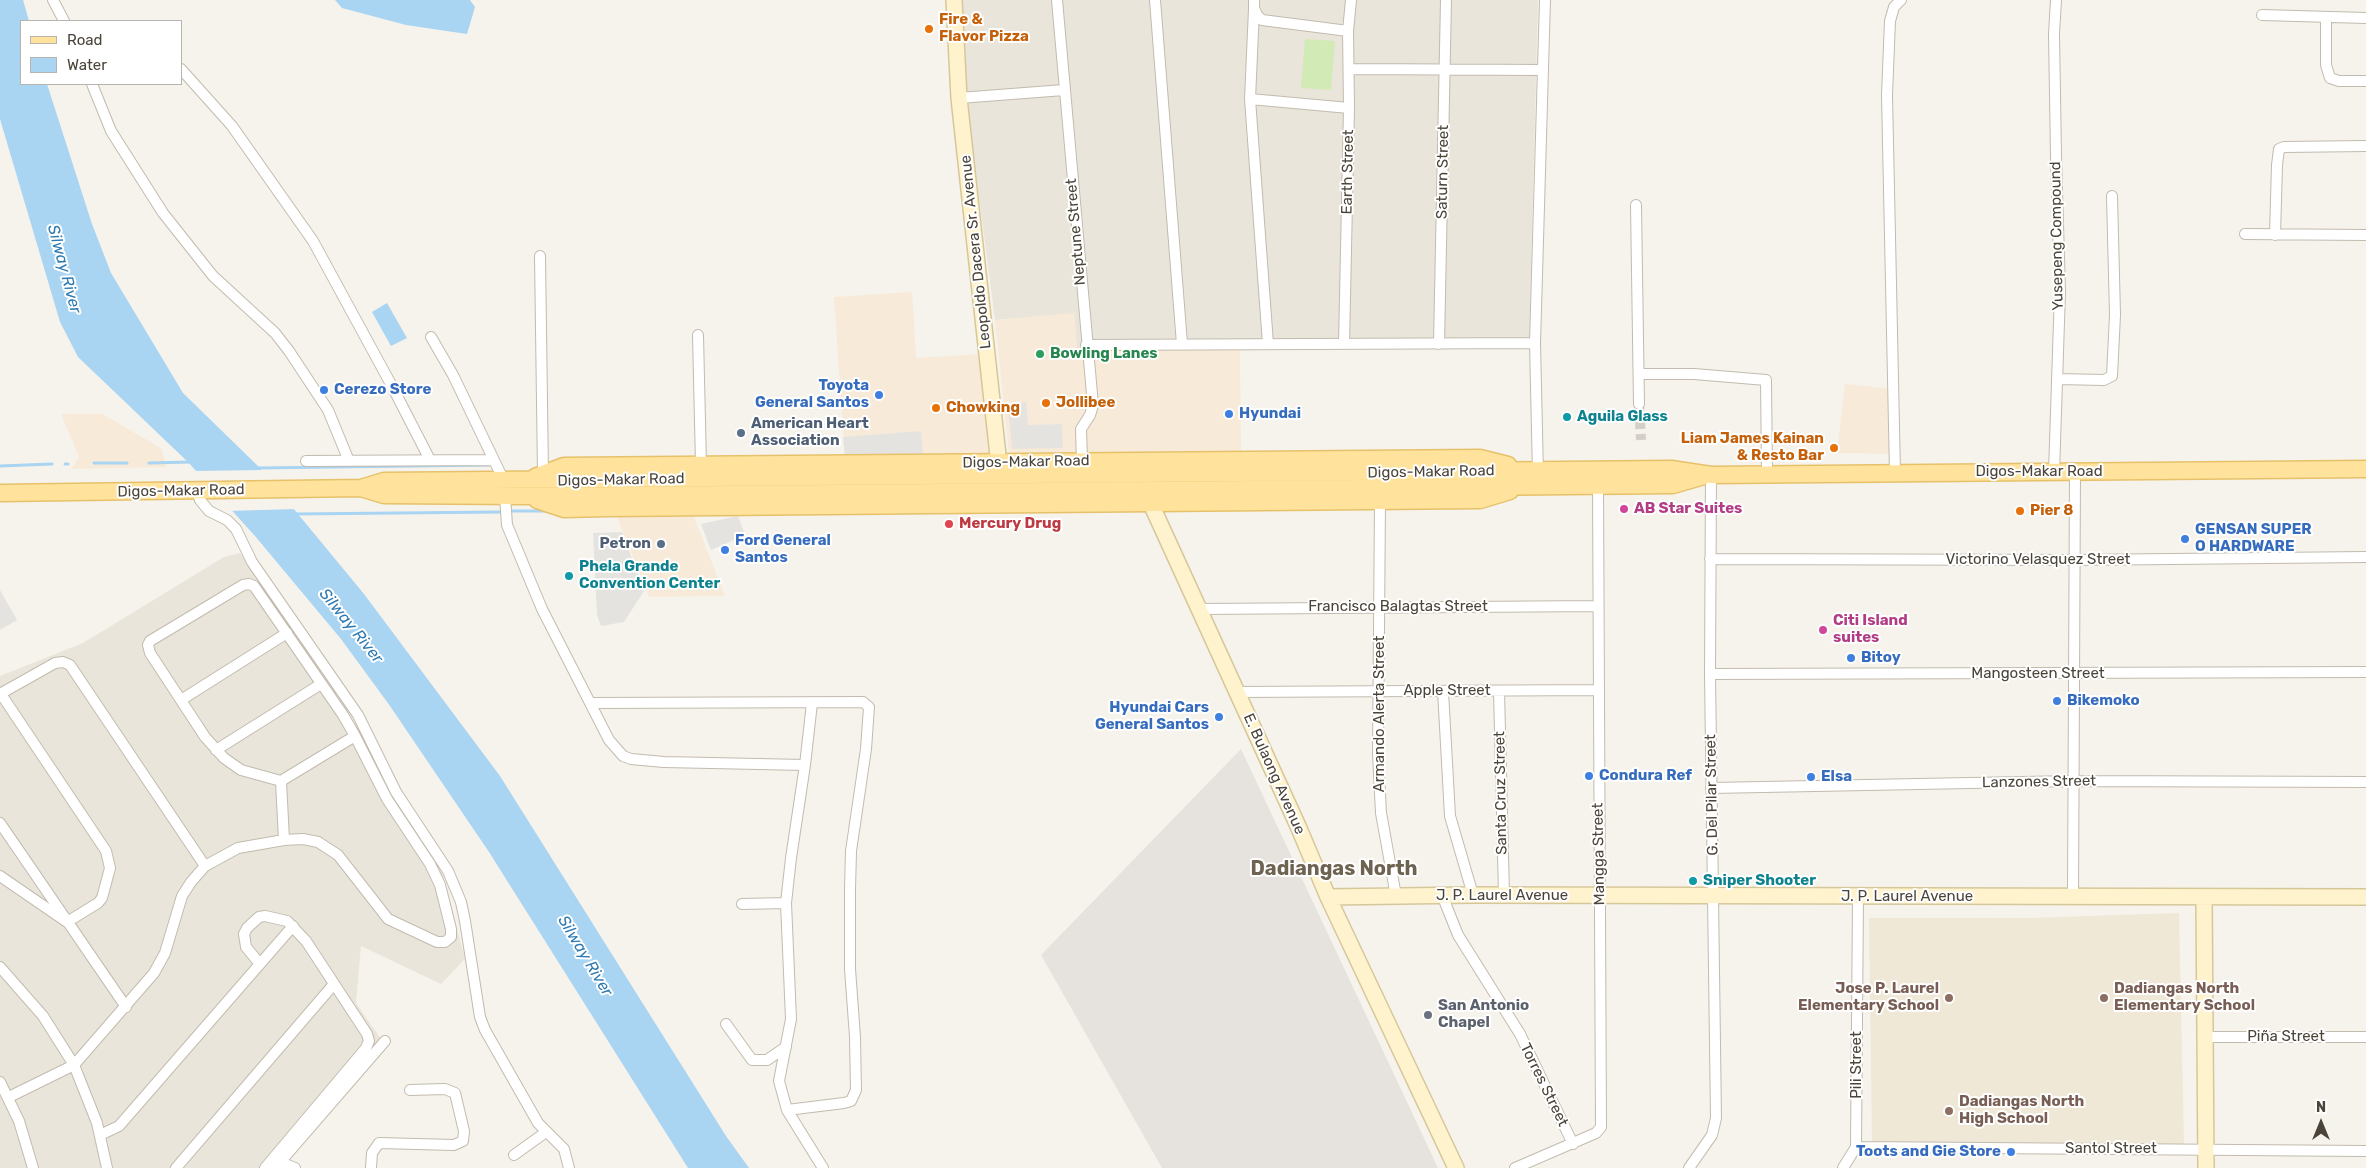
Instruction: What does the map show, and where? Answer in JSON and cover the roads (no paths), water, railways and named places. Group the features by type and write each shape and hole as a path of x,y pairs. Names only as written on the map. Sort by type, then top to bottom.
{"main road":[{"name":"Digos-Makar Road","path":"524,488 543,474 564,466 1480,458 1533,478 1598,485 1673,484 1711,475"},
{"name":"Digos-Makar Road","path":"0,493 361,488 384,481 524,488 1533,478 1672,469 1711,475 2366,469"},
{"name":"Digos-Makar Road","path":"524,488 564,508 1380,501 1480,500 1533,478"}],"street":[{"path":"53,0 63,20"},
{"name":"Leopoldo Dacera Sr. Avenue","path":"954,0 959,98 1004,504"},
{"name":"Neptune Street","path":"1057,0 1086,345 1093,405 1090,416 1081,429 1082,461"},
{"path":"1155,0 1182,344"},
{"name":"Earth Street","path":"1344,344 1350,0"},
{"name":"Saturn Street","path":"1439,344 1446,0"},
{"path":"1533,478 1545,0"},
{"path":"1895,473 1888,95 1890,21 1894,7 1901,0"},
{"name":"Yusepeng Compound","path":"2054,472 2060,292 2054,62 2056,0"},
{"path":"1254,4 1250,99 1268,344"},
{"path":"1254,4 1257,15 1262,20 1348,31"},
{"path":"2262,15 2366,18"},
{"path":"2326,18 2326,65 2330,78 2366,81"},
{"path":"1350,69 1543,70"},
{"path":"182,70 232,126 313,242 394,388 430,460"},
{"path":"92,85 111,131 163,213 213,276 275,333 290,351 328,410 349,461"},
{"path":"959,98 1064,90"},
{"path":"1250,99 1349,108"},
{"path":"2276,234 2276,165 2279,149 2284,147 2366,146"},
{"path":"2058,379 2109,380 2112,376 2115,315 2112,196"},
{"path":"1636,205 1639,404"},
{"path":"2245,234 2366,235"},
{"path":"540,256 543,474"},
{"path":"698,334 701,465"},
{"path":"431,337 494,460 504,488 507,525 542,609 609,740 622,756 631,759 804,765"},
{"path":"1086,345 1535,343"},
{"path":"1639,374 1694,374 1766,380 1767,474"},
{"path":"306,461 494,460"},
{"name":"E. Bulaong Avenue","path":"1133,461 1150,503 1328,897 1456,1168"},
{"path":"2073,896 2075,472"},
{"name":"G. Del Pilar Street","path":"1689,1168 1712,1135 1716,1118 1710,674 1711,475"},
{"name":"Mangga Street","path":"1515,1168 1573,1144 1596,1133 1601,1127 1597,606 1598,485"},
{"path":"201,491 200,500 209,511 227,520 236,529 252,562 358,715 396,792 448,871 461,902 477,983 480,1017 485,1030 538,1123 560,1143 569,1168"},
{"name":"Armando Alerta Street","path":"1380,501 1378,754 1381,813 1396,896"},
{"name":"Victorino Velasquez Street","path":"1710,559 2074,560 2366,557"},
{"path":"9,1097 74,1065 154,973 162,960 172,934 182,896 205,866 238,848 284,840 303,839 318,842 329,848 351,871 382,914 394,923 437,942 445,942 451,937 452,929 438,878 386,799 355,736 256,588 249,584 243,585 152,640 148,645 150,653 181,700 216,750 241,770 281,781 355,736"},
{"name":"Francisco Balagtas Street","path":"1199,609 1597,606"},
{"path":"181,700 286,633"},
{"path":"68,922 98,903 102,898 109,877 109,856 0,694 55,663 63,662 70,665 205,866"},
{"name":"Mangosteen Street","path":"1710,674 2366,672"},
{"path":"216,750 321,684"},
{"path":"1443,690 1450,816 1473,895"},
{"name":"Apple Street","path":"1237,692 1598,690"},
{"name":"Santa Cruz Street","path":"1499,691 1504,895"},
{"path":"590,703 863,702 868,705 870,711 851,851 850,969 857,1081 854,1096 844,1104 787,1110"},
{"path":"812,703 786,903 791,984 791,1019 779,1080 787,1110 823,1168"},
{"path":"281,781 284,840"},
{"name":"Lanzones Street","path":"1711,788 2074,781 2366,782"},
{"path":"0,823 126,1007"},
{"path":"0,876 68,922"},
{"path":"20,889 37,878"},
{"name":"J. P. Laurel Avenue","path":"1328,897 1442,895 1858,898 2073,896 2204,898 2366,897"},
{"name":"Torres Street","path":"1442,895 1458,934 1520,1034 1573,1144"},
{"name":"Pili Street","path":"1844,1168 1856,1147 1858,898"},
{"path":"2204,898 2206,1168"},
{"path":"742,904 786,903"},
{"path":"260,964 246,947 244,934 247,928 259,917 265,916 280,918 293,926 367,1034 369,1044 265,1168"},
{"path":"100,1135 119,1126 293,926"},
{"path":"0,967 43,1016 74,1065 91,1104 107,1168"},
{"path":"176,1168 334,984"},
{"path":"726,1024 752,1060 766,1060 786,1048"},
{"name":"Piña Street","path":"2206,1037 2366,1037"},
{"path":"277,1165 385,1041"},
{"path":"0,1082 9,1097 26,1141 33,1168"},
{"path":"371,1168 372,1153 379,1143 454,1145 463,1141 464,1131 458,1098 455,1093 445,1089 410,1090"},
{"path":"514,1155 546,1132"},
{"name":"Santol Street","path":"1856,1147 2366,1151"},
{"path":"277,1165 295,1168"}],"water":[{"name":"Silway River","path":"0,0 23,0 29,20 20,20 20,85 47,85 92,224 111,273 183,393 260,468 364,594 500,776 726,1136 749,1168 688,1168 489,852 390,706 341,639 255,536 188,462 78,357 60,322 0,119"},
{"path":"335,0 470,0 475,7 467,34 406,25 342,8"},
{"path":"387,303 407,338 391,346 372,312"}],"waterway":[{"path":"149,463 191,462"},
{"path":"94,463 127,463"},
{"path":"0,466 52,464"},
{"path":"258,468 489,465"},
{"path":"511,511 544,511"},
{"path":"295,514 500,512"}],"tunnel":[{"path":"1639,404 1641,440"}],"place":[{"name":"Fire & Flavor Pizza","path":"929,29"},
{"name":"Bowling Lanes","path":"1040,354"},
{"name":"Cerezo Store","path":"324,390"},
{"name":"Toyota General Santos","path":"879,395"},
{"name":"Jollibee","path":"1046,403"},
{"name":"Chowking","path":"936,408"},
{"name":"Hyundai","path":"1229,414"},
{"name":"Aguila Glass","path":"1567,417"},
{"name":"American Heart Association","path":"741,433"},
{"name":"Liam James Kainan & Resto Bar","path":"1834,448"},
{"name":"AB Star Suites","path":"1624,509"},
{"name":"Pier 8","path":"2020,511"},
{"name":"Mercury Drug","path":"949,524"},
{"name":"GENSAN SUPER O HARDWARE","path":"2185,539"},
{"name":"Petron","path":"661,544"},
{"name":"Ford General Santos","path":"725,550"},
{"name":"Phela Grande Convention Center","path":"569,576"},
{"name":"Citi Island suites","path":"1823,630"},
{"name":"Bitoy","path":"1851,658"},
{"name":"Bikemoko","path":"2057,701"},
{"name":"Hyundai Cars General Santos","path":"1219,717"},
{"name":"Condura Ref","path":"1589,776"},
{"name":"Elsa","path":"1811,777"},
{"name":"Sniper Shooter","path":"1693,881"},
{"name":"Jose P. Laurel Elementary School","path":"1949,998"},
{"name":"Dadiangas North Elementary School","path":"2104,998"},
{"name":"San Antonio Chapel","path":"1428,1015"},
{"name":"Dadiangas North High School","path":"1949,1111"},
{"name":"Toots and Gie Store","path":"2011,1152"}],"district":[{"name":"Dadiangas North","path":"1334,869"}]}
